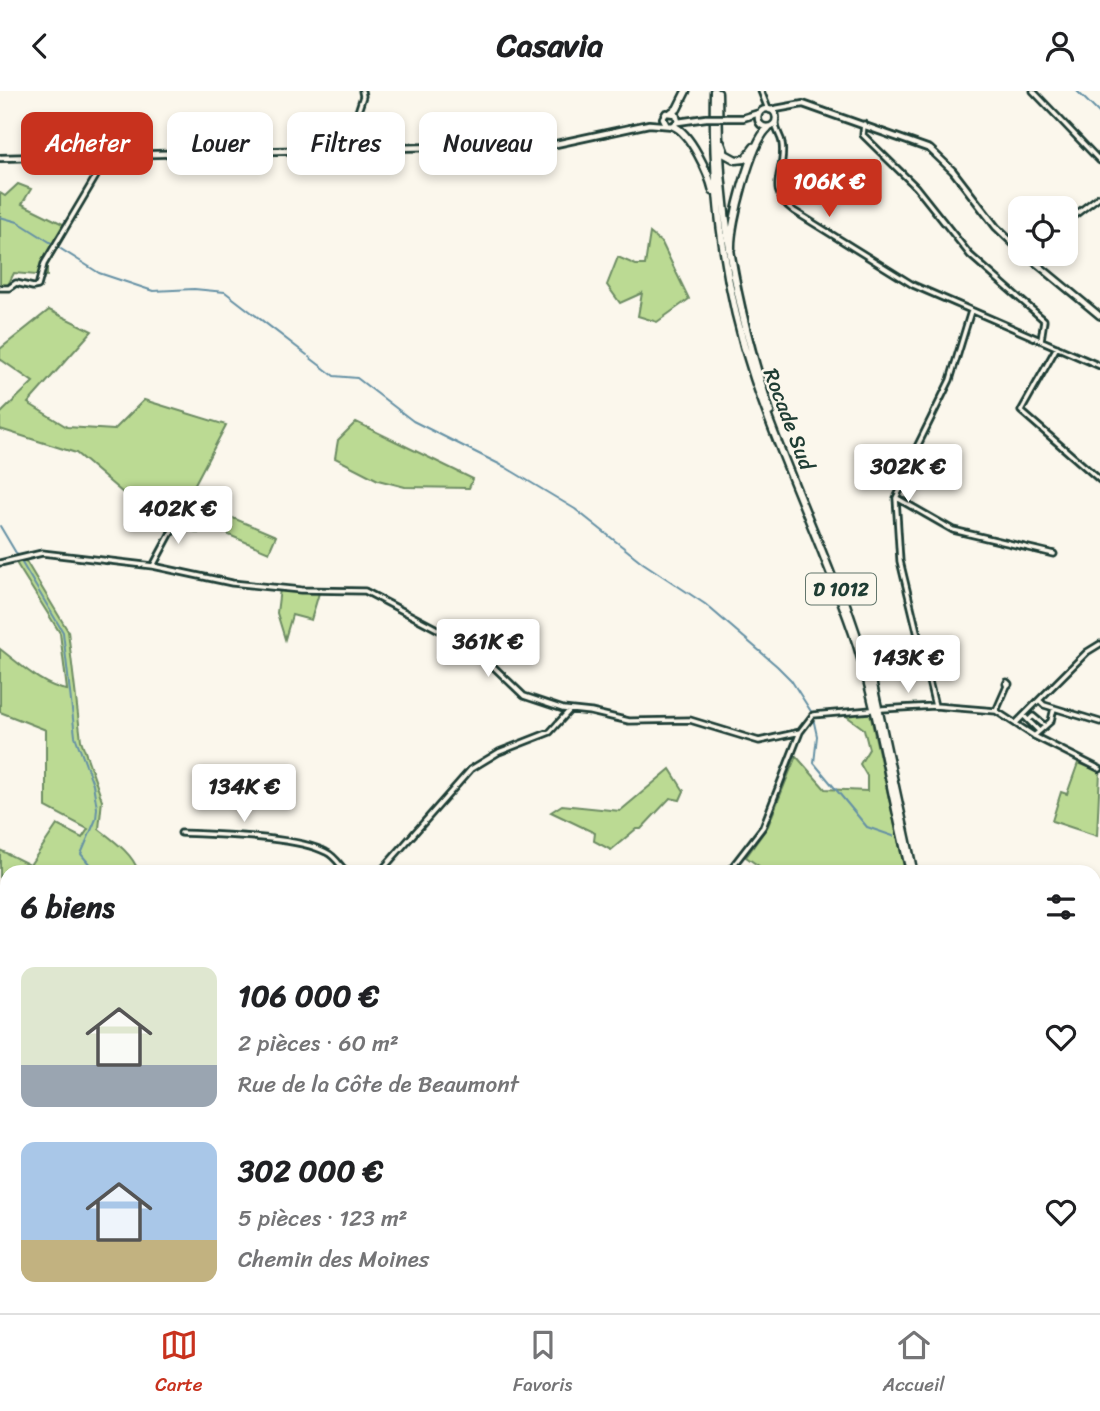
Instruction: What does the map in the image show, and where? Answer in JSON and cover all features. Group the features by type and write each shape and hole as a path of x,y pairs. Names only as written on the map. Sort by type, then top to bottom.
{"highway":[{"path":"674,113 686,91"},
{"name":"Rocade Sud","path":"716,91 720,189 734,277 749,347 772,418 863,646 883,723 911,865"},
{"name":"Rocade Sud","path":"716,91 715,168 719,220 730,289 753,376 857,647 911,865"},
{"path":"672,124 682,131 706,170 719,220"},
{"path":"718,127 722,148 730,158 736,160 745,159 752,151 764,126"},
{"path":"734,277 732,216 764,126"}],"main road":[{"path":"405,148 556,144 649,124 672,124 706,118 743,118 769,109 803,104 916,141 942,158 979,208 1008,238"},
{"path":"764,126 791,106"},
{"path":"769,109 776,119"},
{"path":"760,112 764,126"},
{"path":"649,124 674,113 693,119"},
{"path":"672,124 674,113"},
{"path":"664,117 672,124"},
{"path":"743,118 764,126"},
{"path":"153,155 287,151"},
{"path":"0,158 21,158"},
{"path":"1040,266 1100,316"}],"street":[{"path":"358,112 362,91"},
{"path":"761,91 763,101 769,109"},
{"path":"1032,91 1100,161"},
{"path":"760,112 763,101"},
{"path":"776,119 777,131 783,145 777,193 784,204 913,285 1100,366"},
{"path":"864,124 863,135 916,187 970,255 1044,320 1041,340"},
{"path":"764,126 777,131"},
{"path":"0,288 9,288 16,282 33,287 38,285 54,246 97,175"},
{"path":"1078,213 1100,197"},
{"path":"935,706 900,561 896,498 910,461 950,380 971,311"},
{"path":"1057,347 1021,411 1100,479"},
{"path":"896,498 953,530 1054,554"},
{"path":"153,566 181,514"},
{"path":"0,563 18,556 42,553 153,566 223,582 301,590 365,591 475,649 524,696 569,711 591,712 629,721 690,720 759,741 800,732"},
{"path":"1016,723 1080,658 1100,644"},
{"path":"996,711 1007,686"},
{"path":"1040,701 1100,722"},
{"path":"883,709 935,706 996,711 1034,736 1100,769"},
{"path":"1034,736 1052,720 1054,708"},
{"path":"734,865 763,827 800,732 812,715 871,710"},
{"path":"386,865 471,769 492,755 550,732 569,711"},
{"path":"1024,716 1040,731"},
{"path":"1029,720 1033,716 1046,726"},
{"path":"181,833 232,835 312,847 331,855 340,865"}],"green space":[{"path":"18,184 31,189 22,204 69,227 47,266 47,276 14,273 6,289 0,289 0,193 5,196"},
{"path":"650,233 662,243 689,299 657,322 638,316 642,293 620,303 607,285 618,257 636,265 645,265"},
{"path":"49,310 92,331 28,403 67,427 114,430 144,400 226,425 189,495 208,508 198,533 179,525 171,534 76,453 0,429 0,414 33,382 0,359 0,349"},
{"path":"356,422 473,479 469,488 405,487 378,480 335,458 338,440"},
{"path":"221,513 276,536 269,552 229,535"},
{"path":"24,558 68,631 81,740 102,800 99,829 127,853 135,865 30,865 57,825 82,838 88,829 46,807 46,730 0,712 0,649 40,679 67,690 60,633 15,561"},
{"path":"280,589 319,593 311,620 292,615 285,639 277,613"},
{"path":"870,713 904,865 757,865 746,857 768,826 796,756 825,789 867,791 867,776 860,764 869,749 864,729 845,715"},
{"path":"1078,763 1100,771 1097,836 1052,821 1061,792 1067,794"},
{"path":"670,769 684,791 680,800 670,798 641,829 636,829 611,850 594,841 595,833 551,812 562,805 620,811"},
{"path":"0,850 30,865 0,865"}],"waterway":[{"path":"1077,91 1100,114"},
{"path":"0,217 18,222 99,273 153,291 194,289 225,292 307,355"},
{"path":"309,357 334,376 357,378 413,421 505,467 575,509 643,563 705,604 791,680 812,713"},
{"path":"0,526 63,632 75,736 93,784 97,808 96,819 81,854 90,865"},
{"path":"813,718 817,736 814,763 867,827 893,836"}]}
